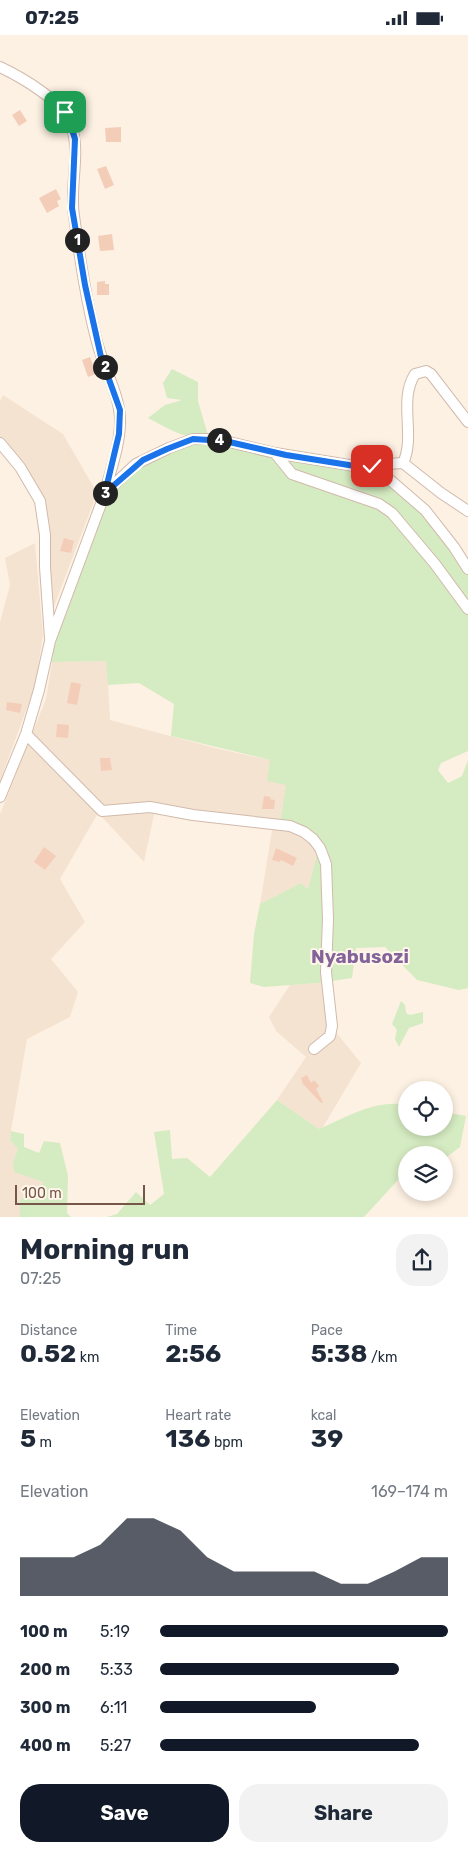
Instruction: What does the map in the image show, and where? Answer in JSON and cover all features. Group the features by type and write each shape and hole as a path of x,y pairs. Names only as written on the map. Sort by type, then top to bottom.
{"street":[{"path":"0,67 44,94 65,112 70,123 75,139 72,194 74,216 94,333 120,410 119,434 105,493 50,641 39,690 26,734 0,797"},
{"path":"403,463 408,450 408,390 415,374 426,371 431,374 468,422"},
{"path":"105,493 143,460 193,439 225,441 275,453 355,466 389,479 424,510 454,547 468,569"},
{"path":"0,443 20,467 40,501 44,535 44,567 50,641"},
{"path":"275,453 292,474 379,504 392,513 468,609"},
{"path":"355,466 403,463 441,493 468,511"},
{"path":"26,734 102,811 150,807 192,815 291,826 313,839 320,848 326,864 328,919 326,972 332,1025 330,1036 314,1049"}],"shaded area":[{"path":"3,395 63,434 97,493 53,609 44,511 16,460 0,449 0,401"},
{"path":"35,543 43,635 35,686 0,781 0,622 10,585 5,558"},
{"path":"107,661 110,720 219,749 270,760 286,784 291,825 318,850 308,889 301,883 260,904 273,824 155,810 144,862 98,813 60,879 85,922 51,959 78,992 70,1017 27,1039 11,1131 10,1140 18,1149 13,1162 44,1182 20,1200 20,1217 0,1217 0,814 46,699 52,662"},
{"path":"330,980 330,1025 361,1063 323,1127 319,1129 277,1100 306,1057 276,1031 269,1017 290,985"}],"green space":[{"path":"172,369 198,382 198,401 209,439 184,435 148,418 165,405 182,400 167,398 163,383"},
{"path":"217,443 342,466 388,479 424,510 468,570 468,751 441,763 438,770 448,783 462,776 468,760 468,988 459,990 417,980 385,947 356,948 352,978 318,983 264,987 250,983 254,934 260,904 301,883 308,889 318,850 302,834 280,824 286,785 267,781 270,760 171,736 174,704 139,683 108,685 106,661 52,662 53,644 107,497 137,466 166,448"},
{"path":"401,1001 405,1005 406,1013 410,1015 423,1012 423,1023 409,1028 399,1047 395,1039 397,1030 392,1024"},
{"path":"277,1100 319,1129 362,1110 398,1104 398,1136 453,1136 453,1114 466,1116 460,1147 453,1152 453,1146 398,1146 398,1180 364,1217 107,1217 117,1214 136,1192 150,1205 164,1194 154,1132 170,1130 172,1159 187,1158 210,1177"},
{"path":"11,1131 24,1134 24,1147 39,1153 44,1141 60,1143 68,1176 67,1213 71,1217 20,1217 20,1200 44,1182 14,1172 13,1162 18,1149 10,1140"}],"building":[{"path":"20,110 27,121 19,126 12,115"},
{"path":"121,127 121,142 106,142 105,128"},
{"path":"106,166 114,185 105,189 97,169"},
{"path":"56,189 61,199 57,201 59,206 47,213 39,198"},
{"path":"112,234 114,250 100,251 98,236"},
{"path":"105,281 105,284 109,284 109,295 97,295 97,282"},
{"path":"90,357 96,374 88,377 82,360"},
{"path":"64,538 74,541 71,553 60,551"},
{"path":"71,682 81,684 77,705 67,703"},
{"path":"7,702 22,704 20,713 6,710"},
{"path":"57,724 69,725 68,738 56,737"},
{"path":"100,758 110,758 112,770 101,771"},
{"path":"264,796 275,800 274,809 262,809"},
{"path":"44,847 56,856 45,870 34,862"},
{"path":"276,848 297,858 293,866 281,860 280,862 272,860"},
{"path":"307,1075 311,1083 314,1080 319,1086 316,1089 323,1102 321,1103 303,1084 301,1078"}],"district":[{"name":"Nyabusozi","path":"360,956"}],"route":[{"path":"65,112 75,139 72,208 85,285 94,333 120,410 119,434 105,493 136,464 159,452 193,439 225,441 286,455 355,466 372,466"}]}
